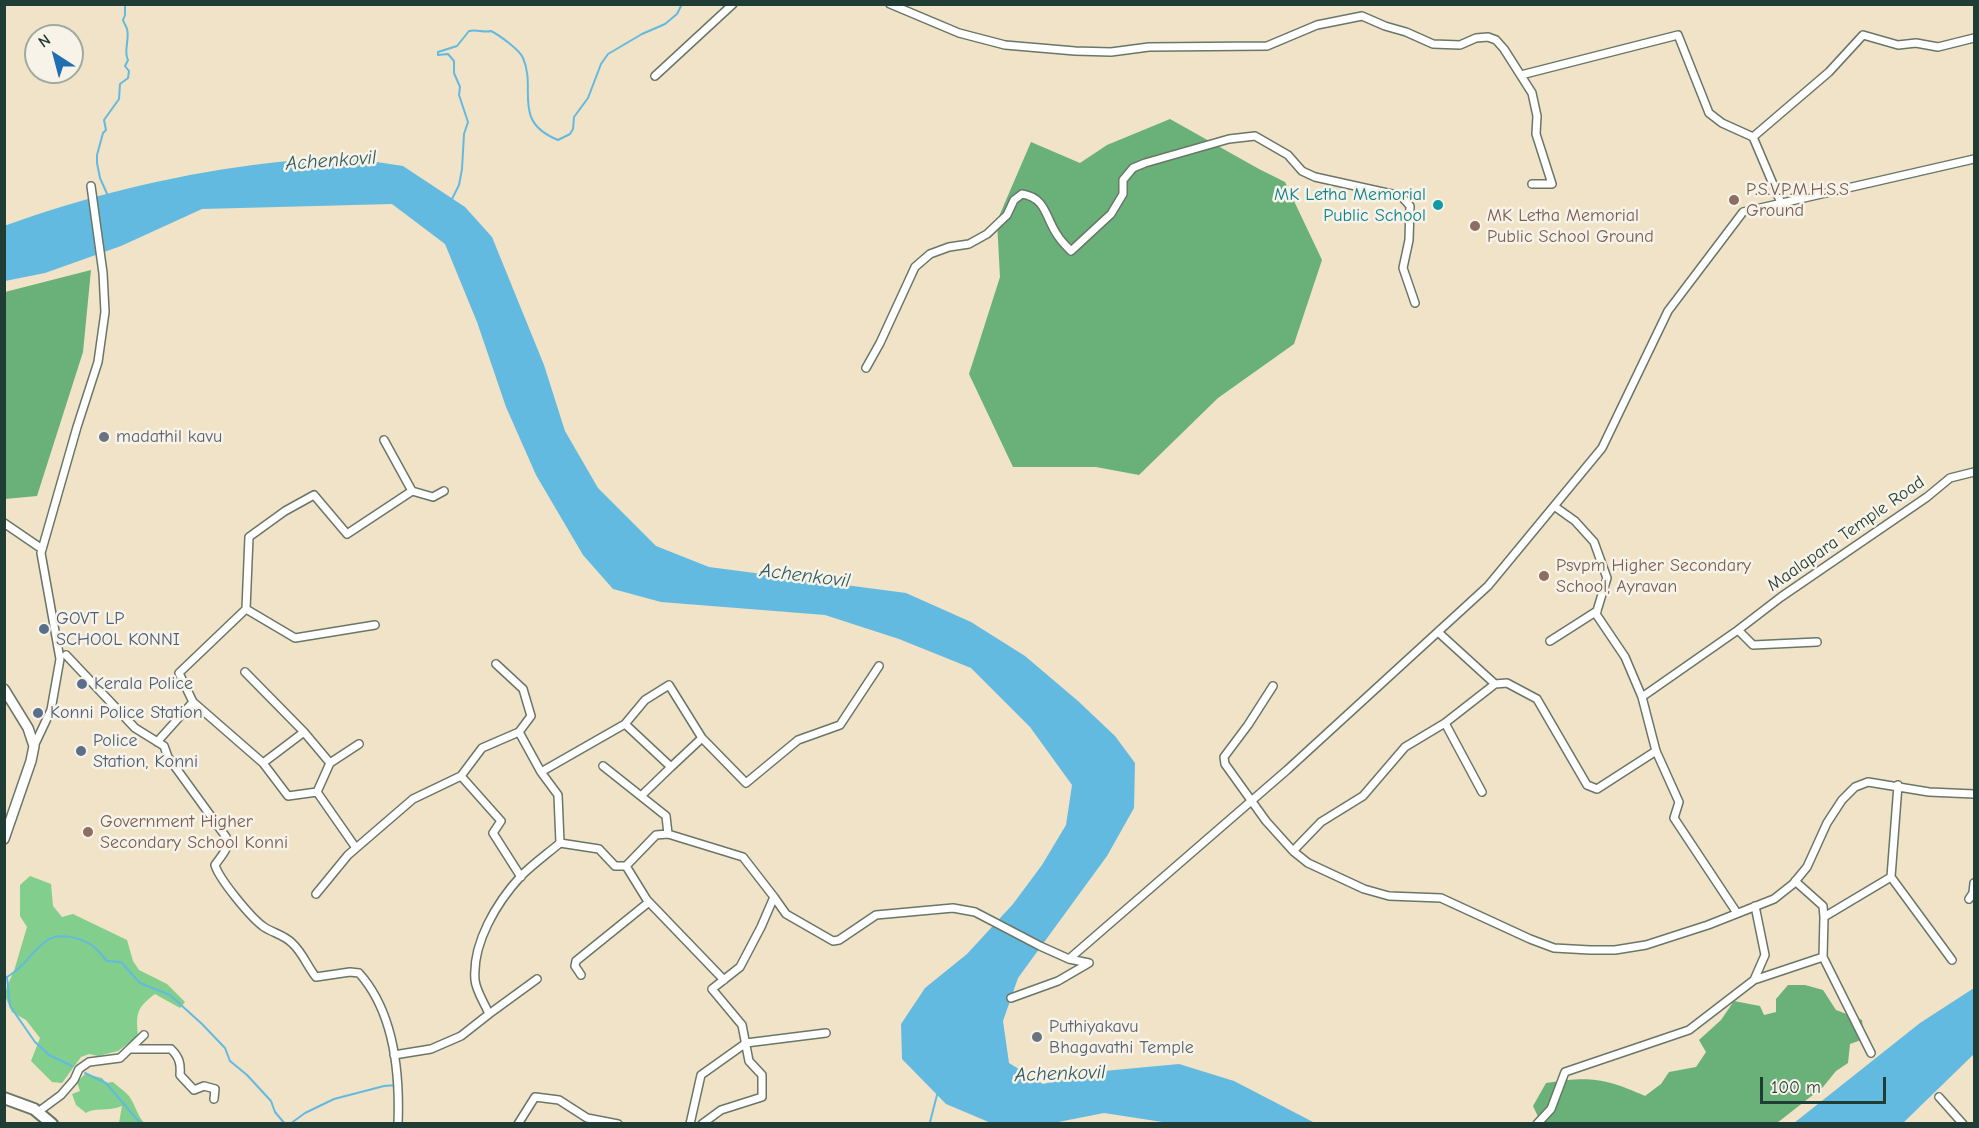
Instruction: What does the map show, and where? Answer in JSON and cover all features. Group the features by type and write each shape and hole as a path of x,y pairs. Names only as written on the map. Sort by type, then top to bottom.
{"main road":[{"path":"4,689 28,729 34,746 4,839"},
{"path":"4,1098 38,1112 52,1124"}],"street":[{"path":"655,76 733,4"},
{"path":"890,4 959,33 1005,45 1112,52 1149,47 1267,46 1317,25 1362,16 1433,44 1460,45 1476,38 1488,37 1496,40 1532,93 1537,116 1536,134 1552,184 1532,184"},
{"path":"1521,75 1678,35 1709,112 1722,123 1753,137 1781,203"},
{"path":"1753,137 1829,72 1863,35 1898,45 1916,43 1938,47 1974,38"},
{"path":"866,368 915,267 930,254 949,247 969,244 987,234 1007,215 1014,200 1022,194 1032,195 1041,204 1057,236 1071,251 1110,214 1124,194 1123,180 1133,168 1229,139 1255,136 1288,155 1302,171 1315,177 1401,196 1410,206 1409,240 1403,268 1415,303"},
{"path":"1069,959 1251,801 1488,586 1602,448 1668,311 1743,212 1974,159"},
{"path":"34,746 51,710 60,659 41,553 98,362 105,312 103,273 91,186"},
{"path":"384,440 412,491 433,497 444,491"},
{"name":"Maalapara Temple Road","path":"1642,697 1781,597 1927,497 1950,478 1974,472"},
{"path":"317,792 288,796 263,763 193,702 179,673 246,609 249,537 285,511 314,495 347,534 412,491"},
{"path":"1554,506 1575,521 1594,542 1607,578 1596,614 1625,657 1642,697 1656,750 1679,802 1674,818 1737,913"},
{"path":"4,523 42,549"},
{"path":"246,609 295,638 375,625"},
{"path":"1550,641 1597,611"},
{"path":"1738,630 1753,645 1816,642"},
{"path":"1438,632 1495,684"},
{"path":"66,655 135,728 164,746 168,757 228,842 215,865 218,875 263,926 282,935 293,944 316,977 350,972 359,973 365,980 384,1017 394,1054 398,1124"},
{"path":"316,894 356,848 413,799 461,776 482,748 519,732 531,716 523,689 496,664"},
{"path":"541,772 625,724 645,700 669,685 702,738 746,783 798,740 840,725 879,666"},
{"path":"245,672 304,732 330,763"},
{"path":"1293,851 1321,822 1363,796 1405,747 1445,723 1495,684 1507,683 1537,699 1587,785 1597,789 1656,750"},
{"path":"1273,686 1224,757 1225,764 1251,801 1293,851 1308,863 1364,889 1389,896 1440,898 1554,948 1616,950 1646,945 1774,899 1807,867 1827,823 1850,791 1868,782 1898,785 1929,792 1974,794"},
{"path":"157,742 193,702"},
{"path":"1445,723 1482,792"},
{"path":"625,724 671,766"},
{"path":"263,763 304,732"},
{"path":"519,732 541,772 558,795 560,843"},
{"path":"641,796 702,738"},
{"path":"317,792 330,763 359,744"},
{"path":"603,766 666,816 668,834"},
{"path":"461,776 501,821 493,832 521,877"},
{"path":"1898,785 1892,877 1952,960"},
{"path":"317,792 356,848"},
{"path":"489,1014 475,981 478,949 493,914 521,877 560,843 599,849 615,866 626,866 656,835 668,834 742,857 786,914 833,941 839,940 876,915 953,908 975,912 1069,959 1089,963 1058,981 1011,998"},
{"path":"626,866 649,902 724,980"},
{"path":"1824,917 1892,877"},
{"path":"1795,881 1822,906 1823,957 1871,1053"},
{"path":"1969,899 1973,894 1974,883"},
{"path":"702,1124 721,1110 762,1097 762,1075 749,1061 742,1025 712,989 740,967 774,897"},
{"path":"580,975 575,966 576,961 649,902"},
{"path":"1754,981 1765,955 1755,906"},
{"path":"1537,1124 1551,1109 1565,1072 1689,1030 1754,981 1823,957"},
{"path":"394,1054 431,1049 461,1036 537,979"},
{"path":"690,1124 701,1075 746,1043 826,1033"},
{"path":"38,1112 61,1095 74,1080 79,1069 89,1062 120,1058 144,1035"},
{"path":"130,1049 171,1049 178,1055 181,1066 180,1075 190,1087 194,1090 204,1086 215,1089 214,1099"},
{"path":"518,1124 535,1097 559,1100 587,1118 618,1124"},
{"path":"1939,1097 1964,1124"}],"green space":[{"path":"1170,119 1285,182 1322,260 1294,344 1218,398 1139,475 1096,467 1013,467 969,374 1000,277 997,221 1031,142 1080,163 1107,145"},
{"path":"91,270 83,352 37,496 5,499 5,292"},
{"path":"30,876 51,884 53,906 62,917 73,914 127,940 133,961 139,970 167,984 185,1002 180,1008 155,994 144,1003 139,1012 138,1036 118,1051 81,1057 62,1083 52,1082 31,1061 40,1038 26,1020 12,1012 5,996 27,927 20,916 20,885"},
{"path":"1788,985 1805,985 1823,990 1836,1010 1862,1020 1864,1039 1850,1044 1848,1063 1836,1071 1823,1087 1777,1123 1541,1123 1533,1106 1546,1083 1597,1080 1619,1085 1645,1096 1661,1084 1669,1072 1696,1067 1706,1052 1699,1040 1721,1020 1734,1001 1760,1006 1764,1015 1776,1012 1776,999"},
{"path":"85,1074 102,1078 106,1083 113,1082 131,1099 144,1123 119,1123 122,1106 86,1113 76,1105 72,1094 80,1091 77,1082"}],"water":[{"name":"Achenkovil","path":"344,157 403,166 465,207 492,237 544,365 565,431 598,488 656,546 709,567 906,593 971,622 1025,656 1078,701 1115,736 1135,763 1134,808 1107,856 1018,978 1003,1021 1009,1063 1043,1084 1104,1071 1179,1064 1234,1081 1315,1123 1169,1123 1104,1113 1053,1123 991,1123 946,1104 902,1059 901,1024 925,988 967,954 1013,904 1042,865 1066,825 1072,785 1030,727 971,668 899,639 825,615 661,602 613,589 583,555 536,475 506,407 477,322 445,244 392,204 202,209 121,246 45,273 5,281 4,226 65,206 158,181 253,165"},
{"path":"1974,988 1974,1054 1903,1123 1794,1123 1920,1023"}],"waterway":[{"path":"108,196 100,178 97,155 103,133 106,130 104,120 119,99 120,84 128,78 129,71 125,66 128,60 126,53 128,33 123,20 125,4"},
{"path":"438,55 438,52 457,46 469,31 491,31 504,39 523,58 527,70 528,104 535,124 558,140 570,134 573,129 574,117 588,98 601,64 608,54 642,34 665,24 677,14 682,4"},
{"path":"438,55 448,54 454,61 454,73 460,87 459,95 468,122 464,134 459,185 451,201"},
{"path":"7,977 40,946 55,937 80,939 90,944 107,961 121,962 140,983 170,995 202,1024 225,1048 230,1061 247,1075 271,1101 275,1112 285,1124"},
{"path":"4,977 7,977 10,1006 35,1042 49,1055 72,1066"},
{"path":"85,1073 106,1083 141,1124"},
{"path":"290,1124 305,1113 334,1099 384,1086 397,1085"},
{"path":"932,1124 930,1122 937,1095 940,1095"}],"place":[{"name":"P.S.V.P.M.H.S.S Ground","path":"1734,200"},
{"name":"MK Letha Memorial Public School","path":"1438,205"},
{"name":"MK Letha Memorial Public School Ground","path":"1475,226"},
{"name":"madathil kavu","path":"104,437"},
{"name":"Psvpm Higher Secondary School, Ayravan","path":"1544,576"},
{"name":"GOVT LP SCHOOL KONNI","path":"44,629"},
{"name":"Kerala Police","path":"82,684"},
{"name":"Konni Police Station","path":"38,713"},
{"name":"Police Station, Konni","path":"81,751"},
{"name":"Government Higher Secondary School Konni","path":"88,832"},
{"name":"Puthiyakavu Bhagavathi Temple","path":"1037,1037"}]}
